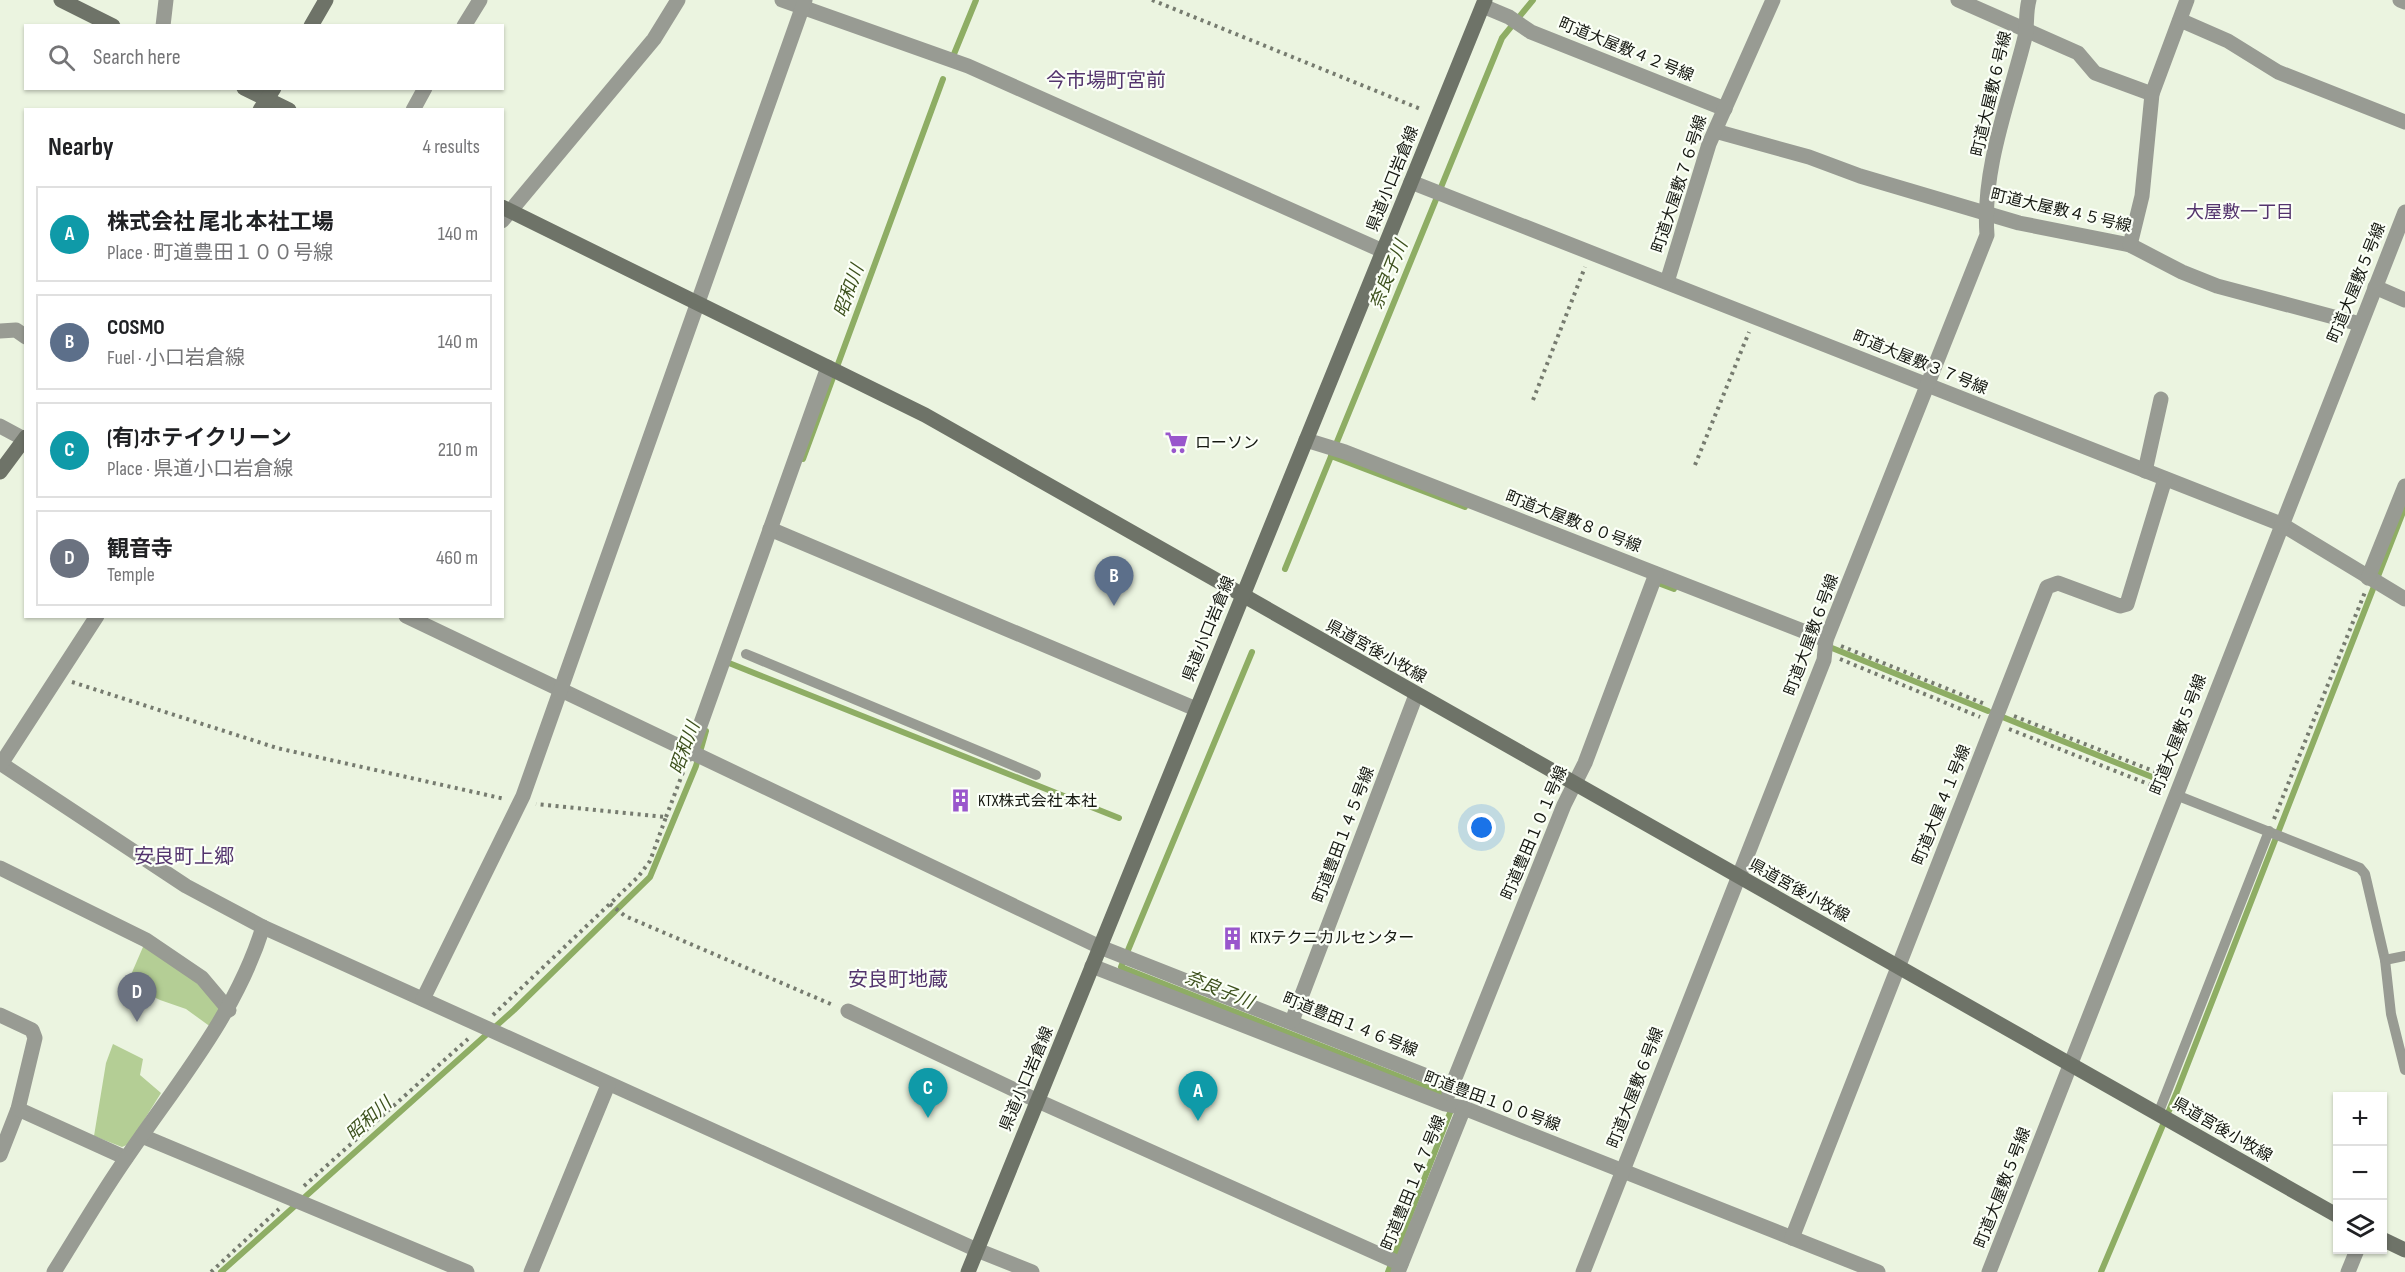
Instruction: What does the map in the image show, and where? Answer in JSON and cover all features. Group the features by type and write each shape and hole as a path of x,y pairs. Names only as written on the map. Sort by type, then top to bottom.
{"main road":[{"path":"61,0 110,24"},
{"path":"312,24 326,0"},
{"name":"県道小口岩倉線","path":"968,1272 1484,3"},
{"path":"248,90 285,108"},
{"name":"県道宮後小牧線","path":"506,213 699,303 925,415 1242,597 2333,1214"},
{"path":"0,472 24,440"},
{"path":"2387,1241 2405,1250"}],"street":[{"path":"164,24 166,0"},
{"path":"465,24 480,0"},
{"path":"506,213 654,39 678,0"},
{"path":"782,0 803,4 968,66 1383,251"},
{"name":"町道大屋敷７６号線","path":"1667,282 1715,131 1773,0"},
{"path":"1958,0 2078,53 2095,73 2152,94"},
{"name":"町道大屋敷６号線","path":"1583,1272 1824,660 1826,640 1988,236 1986,212 2002,117 2025,38 2029,0"},
{"path":"2130,245 2142,196 2152,94 2187,0"},
{"path":"2400,0 2405,2"},
{"name":"町道大屋敷４２号線","path":"1484,3 1532,32 1725,109"},
{"path":"423,999 520,802 562,690 803,4"},
{"path":"2180,20 2228,41 2278,72 2405,122"},
{"path":"413,108 424,90"},
{"name":"町道大屋敷４５号線","path":"1715,131 1809,157 1901,189 2019,223 2130,245 2182,272 2217,286 2360,324"},
{"name":"町道大屋敷３７号線","path":"1411,182 2281,524 2405,599"},
{"name":"町道大屋敷５号線","path":"1989,1272 2405,212"},
{"path":"2374,287 2405,300"},
{"path":"0,332 16,330 24,336"},
{"path":"690,754 777,532 835,370"},
{"path":"2145,471 2161,399"},
{"path":"0,426 24,438"},
{"name":"町道大屋敷８０号線","path":"1306,440 1345,452 1826,640"},
{"name":"町道大屋４１号線","path":"1792,1238 2047,587 2058,583 2120,606 2127,604 2165,479"},
{"path":"2368,578 2405,486"},
{"path":"777,532 1196,709"},
{"name":"町道豊田１０１号線","path":"1445,1104 1574,784 1585,764 1656,574"},
{"path":"97,618 0,764 186,886 263,927 608,1085 977,1250 1032,1272"},
{"name":"町道豊田１４６号線","path":"410,618 690,754 1100,947 1452,1086"},
{"name":"町道豊田１４５号線","path":"1292,1021 1416,695"},
{"path":"0,868 146,940 202,978 229,1010"},
{"path":"54,1272 126,1158 229,1010 253,961 263,927"},
{"name":"町道豊田１００号線","path":"1092,966 1445,1104 1464,1108 1878,1272"},
{"path":"848,1011 1400,1268"},
{"path":"0,1015 32,1030 35,1038 18,1109 0,1155"},
{"path":"531,1272 608,1085"},
{"name":"町道豊田１４７号線","path":"1400,1268 1464,1108"},
{"path":"18,1109 126,1158"},
{"path":"142,1136 467,1272"},
{"path":"2348,1272 2355,1254"}],"lane":[{"path":"746,654 1036,775"},
{"path":"2176,795 2360,868 2365,874 2385,960 2391,1014 2405,1070"},
{"path":"2158,1114 2269,831"},
{"path":"2385,960 2405,956"},
{"path":"1284,1042 1292,1021"}],"path":[{"path":"1152,0 1438,116"},
{"path":"1533,400 1591,253"},
{"path":"1695,465 1755,317"},
{"path":"2269,831 2368,578"},
{"path":"57,678 277,748 520,802 666,817"},
{"path":"212,1272 482,1026 638,877 650,861 690,754"},
{"path":"610,904 625,916 848,1011"}],"green space":[{"path":"146,940 229,1010 215,1030 186,1009 160,1000 127,984"},
{"path":"113,1044 143,1059 140,1075 161,1093 129,1144 122,1147 94,1136 106,1063"}],"waterway":[{"name":"昭和川","path":"954,54 976,0"},
{"name":"奈良子川","path":"1285,569 1502,38 1533,0"},
{"name":"昭和川","path":"803,459 943,79"},
{"path":"1331,456 1465,507"},
{"path":"2101,1272 2176,1094 2405,507"},
{"path":"1658,583 1674,589"},
{"path":"1832,648 1988,711"},
{"name":"奈良子川","path":"1252,652 1121,967 1449,1096"},
{"path":"729,663 1119,818"},
{"path":"2000,716 2157,779"},
{"name":"昭和川","path":"221,1272 514,1010 650,877 696,766 706,731"},
{"name":"奈良子川","path":"1388,1272 1453,1105"}],"place":[{"name":"ローソン","path":"1177,443"},
{"name":"COSMO","path":"1114,606"},
{"name":"KTX株式会社 本社","path":"960,801"},
{"name":"KTXテクニカルセンター","path":"1232,938"},
{"name":"観音寺","path":"137,1022"},
{"name":"(有)ホテイクリーン","path":"928,1118"},
{"name":"株式会社 尾北 本社工場","path":"1198,1121"}],"district":[{"name":"今市場町宮前","path":"1106,81"},
{"name":"大屋敷一丁目","path":"2240,212"},
{"name":"安良町上郷","path":"184,857"},
{"name":"安良町地蔵","path":"898,980"}]}
